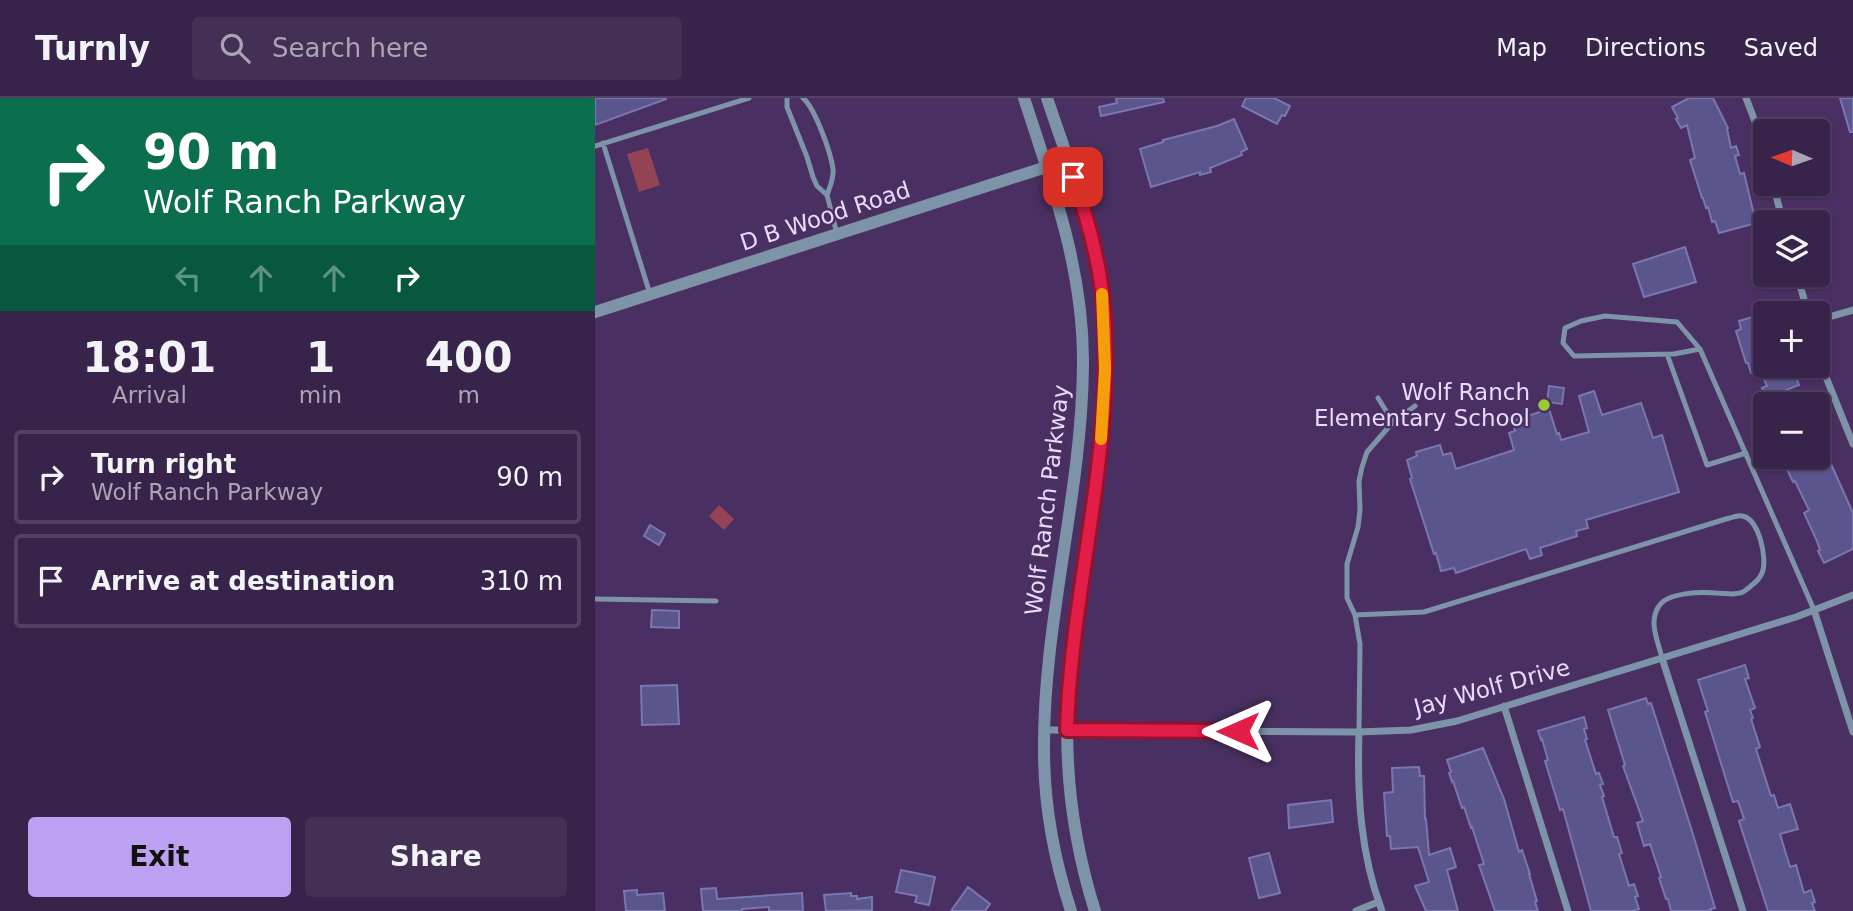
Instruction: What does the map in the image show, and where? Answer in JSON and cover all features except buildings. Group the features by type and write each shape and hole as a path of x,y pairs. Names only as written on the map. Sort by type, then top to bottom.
{"street":[{"name":"Wolf Ranch Parkway","path":"1024,98 1066,231 1076,277 1081,321 1083,366 1078,438 1048,668 1044,730 1050,821 1071,911"},
{"name":"Wolf Ranch Parkway","path":"1047,98 1089,224 1103,306 1105,369 1102,429 1069,687 1067,730 1068,782 1073,816 1095,911"},
{"path":"1746,98 1755,119"},
{"name":"D B Wood Road","path":"595,312 1068,160"},
{"path":"1830,317 1853,310"},
{"path":"1826,378 1853,444"},
{"name":"Jay Wolf Drive","path":"1044,730 1359,732 1435,726 1663,658 1853,595"},
{"path":"1814,610 1853,732"},
{"path":"1663,658 1743,911"},
{"path":"1504,706 1568,911"},
{"path":"1359,732 1361,829 1382,911"},
{"path":"1356,911 1378,902"}],"lane":[{"path":"595,146 749,98"},
{"path":"786,98 813,177 817,186 827,195 837,234"},
{"path":"803,98 815,115 831,158 832,183 827,195"},
{"path":"603,143 650,295"},
{"path":"1700,349 1667,354 1574,356 1563,343 1565,328 1581,321 1605,316 1677,322 1700,349 1814,610"},
{"path":"1667,354 1707,465 1746,453"},
{"path":"1378,398 1393,422"},
{"path":"1359,732 1360,644 1355,615 1347,598 1347,564 1358,527 1359,481 1367,452 1393,422 1415,406"},
{"path":"1355,615 1424,612 1726,519 1745,516 1758,532 1765,557 1759,579 1743,592 1702,592 1670,597 1660,605 1653,621 1663,658"},
{"path":"595,599 716,601"}],"shaded area":[{"path":"648,148 660,185 639,192 627,154"},
{"path":"719,505 734,519 724,530 709,516"}],"slow traffic":[{"path":"1101,439 1105,369 1102,294"}],"place":[{"name":"Wolf Ranch Elementary School","path":"1544,405"}],"route":[{"path":"1073,177 1089,224 1101,288 1105,369 1102,429 1069,687 1067,730 1238,731"}]}
